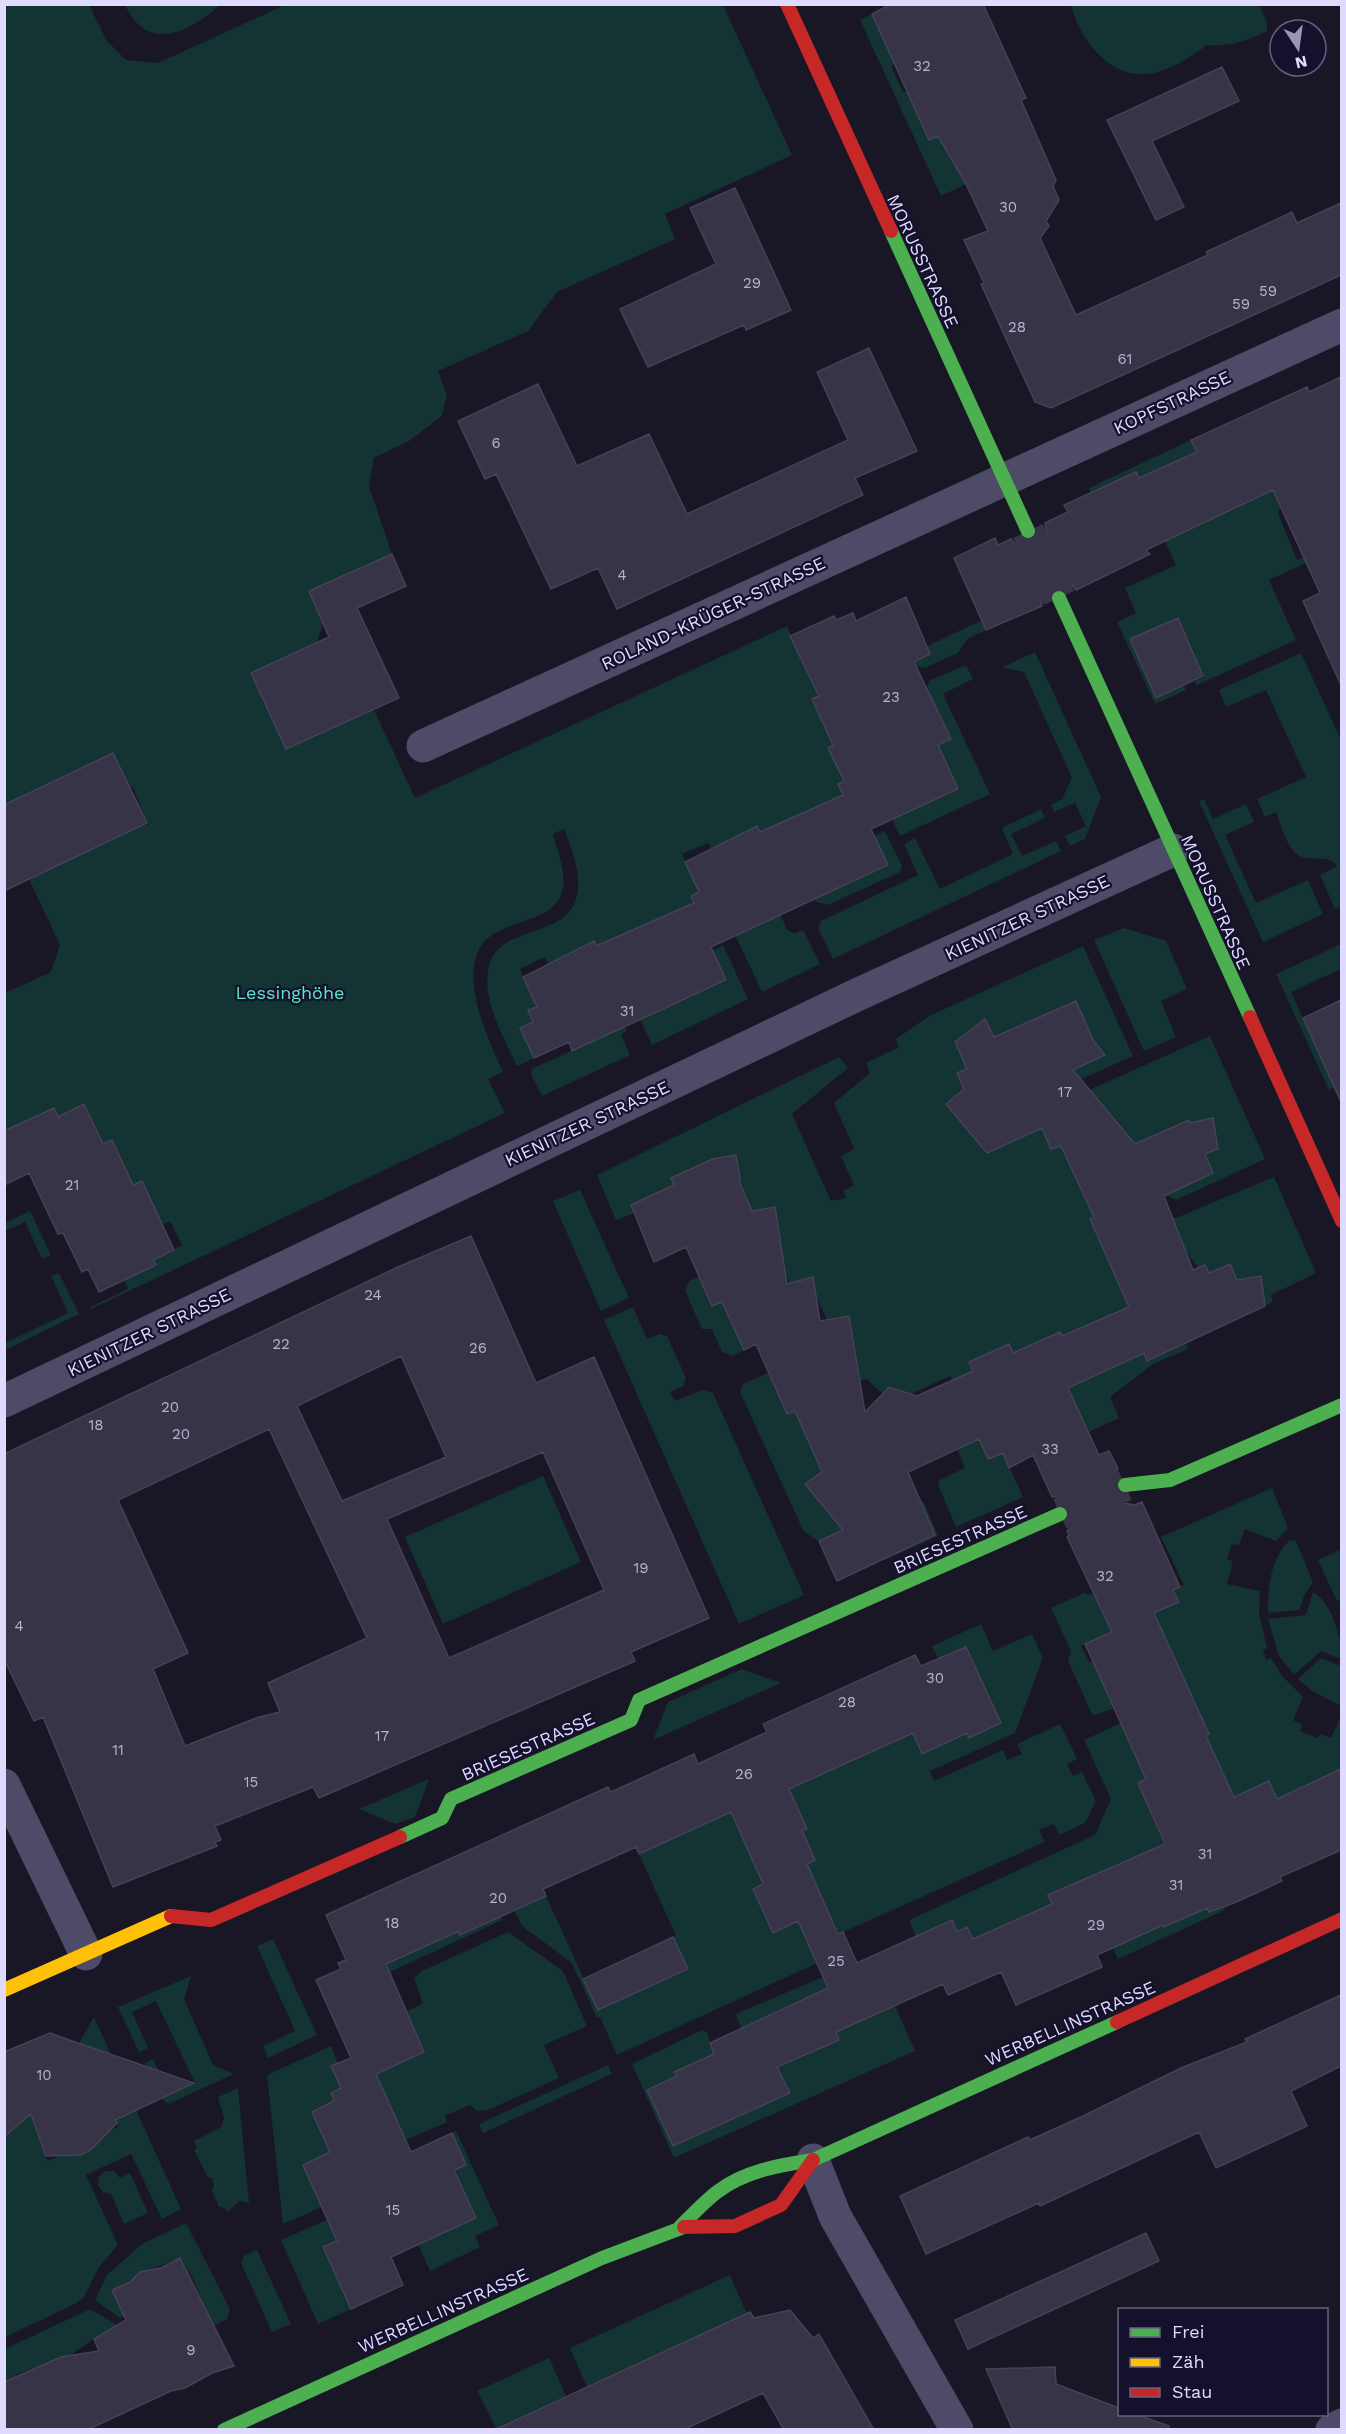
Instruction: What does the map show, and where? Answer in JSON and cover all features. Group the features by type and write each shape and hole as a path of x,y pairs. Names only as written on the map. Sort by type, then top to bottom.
{"street":[{"name":"MORUSSTRASSE","path":"787,4 1028,531"},
{"name":"KOPFSTRASSE","path":"1003,479 1341,324"},
{"name":"ROLAND-KRÜGER-STRASSE","path":"423,746 1003,479"},
{"name":"MORUSSTRASSE","path":"1059,598 1341,1221"},
{"name":"KIENITZER STRASSE","path":"4,1401 840,1003 1173,850"},
{"path":"1125,1485 1170,1480 1341,1405"},
{"name":"BRIESESTRASSE","path":"4,1990 172,1916 211,1920 442,1818 451,1799 631,1720 639,1700 1060,1514"},
{"path":"4,1785 86,1954"},
{"name":"WERBELLINSTRASSE","path":"680,2228 718,2192 732,2183 776,2165 813,2160 1341,1919"},
{"path":"813,2160 835,2216 957,2430"},
{"name":"WERBELLINSTRASSE","path":"224,2430 602,2258 680,2228 735,2226 781,2205 813,2160"},
{"path":"1332,2430 1341,2425"}],"green space":[{"name":"Lessinghöhe","path":"5,5 89,5 107,41 126,60 158,63 285,5 723,5 792,155 665,214 675,239 557,292 528,331 438,371 447,395 442,416 409,441 374,458 369,486 392,554 309,591 323,623 317,642 251,673 286,749 374,710 415,798 787,626 803,664 807,662 838,743 829,748 848,779 838,784 845,798 807,815 805,811 762,836 757,826 713,852 708,843 682,854 699,892 691,896 696,907 645,930 643,925 599,951 594,941 582,947 583,951 550,967 545,957 520,969 537,1007 528,1010 533,1022 520,1028 534,1058 517,1066 492,1007 487,982 488,970 496,951 511,940 550,925 566,914 577,897 577,870 564,829 553,834 564,881 558,901 537,917 495,933 484,942 477,954 474,968 476,999 480,1014 503,1072 488,1079 505,1113 91,1309 90,1307 128,1289 124,1280 156,1265 153,1260 182,1245 170,1221 162,1225 142,1181 133,1185 112,1140 103,1144 84,1104 58,1117 54,1109 6,1131 4,1127 5,993 51,972 60,945 29,879 144,824 148,825 133,787 130,788 113,754 5,805"},
{"path":"125,5 220,5 182,30 170,34 157,34 145,29 134,20"},
{"path":"1071,5 1259,5 1267,22 1267,31 1238,42 1207,45 1187,59 1164,70 1148,74 1134,74 1120,70 1098,54 1081,31"},
{"path":"872,14 895,64 891,66 903,92 907,91 929,139 943,134 966,184 941,196 860,20"},
{"path":"1191,440 1201,462 1183,458 1171,464 1172,468 1093,497 1089,488"},
{"path":"1340,460 1341,547 1269,580 1296,640 1197,685 1194,681 1204,677 1178,619 1130,640 1156,698 1184,685 1186,690 1155,704 1117,622 1136,613 1125,588 1176,565 1165,541 1262,480 1284,498 1278,513 1297,560 1340,542"},
{"path":"982,620 986,630 967,639 958,653 924,668 917,667 911,654"},
{"path":"1035,652 1101,797 1085,839 1070,846 1065,836 1086,826 1075,803 1054,812 1051,805 1062,799 1072,778 1024,672 1002,667"},
{"path":"1301,653 1341,740 1342,906 1335,909 1320,875 1337,866 1329,860 1298,855 1287,841 1276,812 1265,817 1257,799 1306,777 1266,690 1226,707 1219,690"},
{"path":"966,665 973,679 943,694 990,794 900,836 892,819 941,763 927,689 929,681"},
{"path":"1204,799 1213,819 1246,804 1254,822 1225,835 1256,903 1308,880 1323,914 1263,942 1199,801"},
{"path":"1041,809 1045,818 1011,834 1022,856 1056,841 1061,851 833,959 818,928 821,921 918,875 904,844 915,838 940,889 1013,854 1002,828"},
{"path":"885,831 902,866 900,872 828,905 816,902 810,888 824,895 888,865 874,836"},
{"path":"780,914 788,931 795,933 803,930 820,964 762,992 735,935"},
{"path":"1124,928 1166,941 1187,989 1161,1001 1176,1037 1144,1051 1094,940"},
{"path":"1341,944 1341,969 1291,992 1334,1087 1329,1090 1276,974"},
{"path":"723,945 748,999 652,1045 631,999 661,1010 725,981 712,951"},
{"path":"1083,946 1133,1056 1079,1080 1074,1070 1105,1055 1093,1040 1075,1001 1029,1022 998,1047 985,1019 966,1033 969,1039 956,1045 967,1069 957,1073 978,1120 985,1154 1042,1128 1051,1149 1061,1146 1094,1217 1090,1219 1132,1313 1062,1336 1060,1332 1013,1353 1009,1345 973,1371 952,1380 950,1376 911,1394 890,1386 883,1394 866,1379 860,1381 847,1365 839,1348 854,1342 849,1316 827,1320 816,1296 813,1277 790,1284 766,1244 755,1220 741,1181 735,1155 713,1159 671,1178 674,1185 632,1205 635,1213 616,1220 597,1175 839,1057 848,1068 792,1114 831,1201 846,1198 843,1191 854,1185 841,1156 854,1149 834,1103 870,1073 866,1063 899,1047 896,1039 929,1016"},
{"path":"619,1014 627,1031 621,1034 630,1055 542,1096 531,1074 532,1069 617,1030"},
{"path":"1210,1036 1265,1159 1176,1200 1165,1195 1213,1173 1205,1154 1218,1148 1213,1119 1190,1123 1189,1120 1135,1144 1124,1129 1117,1131 1087,1091"},
{"path":"1274,1177 1316,1273 1271,1295 1273,1302 1265,1306 1260,1276 1237,1280 1230,1264 1209,1273 1198,1268 1156,1209 1176,1218"},
{"path":"580,1190 629,1298 601,1311 553,1201"},
{"path":"30,1211 51,1255 42,1259 25,1222 5,1231 5,1223"},
{"path":"59,1273 79,1314 5,1350 5,1343 68,1313 51,1276"},
{"path":"699,1277 712,1306 722,1302 744,1350 732,1356 722,1352 712,1329 702,1329 685,1291 689,1281"},
{"path":"633,1307 647,1339 660,1334 667,1336 686,1378 683,1386 670,1392 675,1401 702,1390 713,1393 804,1595 739,1624 604,1320"},
{"path":"1186,1344 1188,1349 1153,1364 1110,1397 1119,1418 1089,1432 1073,1398 1068,1399 1064,1390 1144,1353 1148,1361"},
{"path":"768,1373 787,1414 809,1405 807,1439 822,1472 805,1484 819,1501 850,1487 916,1497 924,1503 938,1536 884,1560 879,1548 885,1557 935,1535 923,1508 854,1525 819,1541 804,1532 740,1392 743,1384"},
{"path":"979,1439 988,1459 1003,1453 1023,1497 956,1527 938,1485 940,1480 965,1468 957,1449"},
{"path":"543,1476 581,1562 443,1624 405,1537"},
{"path":"1272,1488 1288,1528 1276,1541 1245,1529 1239,1545 1232,1544 1227,1559 1233,1561 1227,1584 1260,1591 1259,1614 1267,1648 1263,1650 1266,1660 1271,1658 1282,1676 1303,1697 1293,1720 1302,1725 1300,1731 1317,1738 1320,1734 1331,1738 1341,1717 1341,1769 1277,1799 1268,1781 1217,1804 1212,1749 1206,1736 1209,1734 1151,1614 1178,1602 1173,1590 1184,1585 1161,1537"},
{"path":"1290,1540 1296,1541 1313,1582 1299,1610 1268,1613 1268,1594 1274,1564"},
{"path":"1340,1550 1342,1553 1341,1605 1318,1560"},
{"path":"1095,1592 1112,1632 1081,1646 1089,1662 1093,1661 1116,1707 1096,1715 1092,1714 1068,1661 1071,1651 1051,1608 1084,1593 1089,1595"},
{"path":"1313,1592 1326,1604 1338,1631 1341,1659 1321,1651 1294,1675 1279,1656 1268,1619 1306,1615"},
{"path":"981,1624 993,1651 1032,1634 1043,1658 1015,1733 930,1771 934,1781 1003,1750 1007,1760 1022,1754 1017,1744 1060,1724 1077,1759 1067,1764 1073,1776 1082,1772 1096,1801 1085,1823 1059,1835 1054,1824 1039,1830 1045,1842 839,1934 807,1864 815,1860 802,1830 806,1829 765,1797 913,1733 922,1753 967,1733 969,1737 1001,1723 966,1647 955,1652 957,1657 941,1664 932,1646"},
{"path":"1321,1658 1341,1666 1341,1706 1312,1691 1298,1679"},
{"path":"742,1669 781,1683 653,1740 668,1702"},
{"path":"1121,1723 1146,1779 1138,1783 1168,1854 1137,1868 1132,1857 1048,1895 1052,1904 973,1939 967,1927 957,1932 952,1920 916,1937 909,1920 1095,1835 1111,1799 1084,1740"},
{"path":"429,1779 415,1817 395,1824 359,1809"},
{"path":"730,1812 763,1884 753,1889 774,1932 798,1921 817,1963 617,2055 572,1963 522,1926 514,1910 546,1896 598,2010 687,1970 673,1937 676,1936 639,1854"},
{"path":"1223,1906 1225,1910 1118,1959 1113,1948 1207,1908"},
{"path":"500,1916 502,1920 390,1972 386,1964 459,1931 461,1935"},
{"path":"508,1932 563,1971 587,2026 544,2045 559,2078 488,2110 477,2111 470,2105 445,2116 447,2122 406,2140 376,2074 424,2052 406,2012 423,2003 414,1978 422,1971"},
{"path":"273,1939 317,2035 268,2058 263,2046 295,2031 257,1946"},
{"path":"191,1976 184,1999 213,2065 234,2074 168,2104 163,2100 145,2063 153,2059 170,2095 195,2083 156,2001 132,2012 148,2048 139,2052 118,2007"},
{"path":"823,1977 828,1988 741,2028 736,2015 738,2013"},
{"path":"895,2006 915,2051 674,2158 632,2064 702,2030 707,2032 714,2054 675,2072 677,2076 647,2090 673,2146 789,2093 777,2066 839,2040 836,2032"},
{"path":"94,2017 181,2209 162,2219 131,2154 86,2175 118,2245 99,2267 84,2297 77,2303 5,2337 4,2137 31,2114 41,2118 42,2144 48,2161 73,2150 82,2154 94,2146 91,2139 118,2127 79,2043"},
{"path":"331,2046 338,2063 332,2066 341,2088 331,2093 334,2101 312,2112 330,2152 303,2165 322,2207 283,2224 267,2075"},
{"path":"608,2065 612,2074 483,2133 479,2124"},
{"path":"238,2088 249,2203 239,2201 228,2212 225,2208 219,2207 212,2191 214,2184 211,2177 208,2178 194,2150 197,2148 194,2141 221,2127 224,2118 218,2097"},
{"path":"456,2131 499,2225 475,2236 480,2247 430,2271 418,2244 454,2170 466,2165 452,2133"},
{"path":"105,2171 114,2171 120,2178 130,2173 148,2213 124,2224 111,2194 103,2192 98,2185 99,2177"},
{"path":"327,2220 337,2241 323,2247 351,2309 318,2324 281,2240"},
{"path":"186,2223 230,2309 227,2319 213,2326 193,2279 180,2258 136,2275 132,2281 124,2316 120,2318 95,2300 107,2275 142,2244"},
{"path":"257,2250 291,2324 272,2332 241,2263 244,2256"},
{"path":"730,2275 747,2314 587,2387 570,2348"},
{"path":"90,2309 119,2326 120,2331 94,2339 69,2356 17,2374 5,2382 5,2349"},
{"path":"549,2358 566,2396 496,2428 477,2391"}],"building":[{"path":"891,4 983,4 1026,98 1021,100 1056,180 1053,186 1059,200 1046,221 1049,226 1040,238 1076,315 1208,255 1206,252 1292,212 1297,223 1341,203 1341,275 1051,408 1035,402 981,284 984,283 964,240 988,231 966,184 938,136 929,140 872,14"},
{"path":"1222,67 1239,101 1152,141 1184,207 1156,220 1107,120"},
{"path":"735,188 791,310 746,330 744,325 648,367 620,309 716,264 690,208"},
{"path":"869,348 917,451 855,478 863,495 617,609 598,568 551,589 496,474 485,479 458,421 538,384 577,466 649,434 687,514 848,440 817,372"},
{"path":"1341,377 1341,685 1303,601 1320,593 1273,490 1146,550 1150,554 1076,590 1069,582 1061,579 1051,581 1044,587 1040,596 1042,606 986,630 954,558 995,538 998,545 1011,539 1017,546 1026,550 1036,548 1044,541 1047,533 1045,523 1068,512 1064,505 1136,472 1139,478 1197,452 1191,440 1307,387 1309,392"},
{"path":"392,554 406,586 357,608 399,698 286,749 251,673 329,637 309,591"},
{"path":"906,597 930,654 914,662 951,739 938,745 958,789 871,829 888,865 711,947 726,980 572,1051 569,1042 534,1058 520,1028 533,1022 528,1010 537,1007 523,977 594,941 596,946 694,903 691,896 699,892 685,862 757,826 760,832 843,795 838,784 844,781 828,748 833,745 812,699 819,696 790,636 834,616 836,620 853,613 856,621"},
{"path":"1178,618 1203,676 1156,698 1130,639"},
{"path":"113,753 147,823 4,891 4,805"},
{"path":"1341,1000 1341,1102 1303,1018"},
{"path":"1076,1001 1093,1040 1105,1055 1073,1070 1135,1144 1189,1120 1190,1123 1213,1118 1218,1149 1205,1154 1213,1173 1164,1196 1193,1270 1205,1265 1209,1273 1230,1264 1237,1280 1261,1276 1265,1306 1147,1361 1144,1353 1068,1388 1099,1455 1109,1451 1118,1468 1108,1478 1106,1486 1110,1496 1118,1502 1135,1505 1142,1502 1180,1587 1173,1590 1179,1602 1154,1613 1209,1734 1206,1736 1234,1797 1269,1781 1277,1799 1341,1769 1341,1850 1280,1877 1282,1881 1234,1903 1209,1912 1207,1908 1097,1955 1102,1967 1016,2005 1001,1972 948,1995 943,1984 836,2032 839,2040 777,2067 790,2093 673,2146 647,2090 677,2076 674,2072 714,2054 710,2043 828,1988 798,1921 773,1933 753,1889 763,1884 731,1812 639,1854 636,1847 543,1889 546,1896 460,1935 459,1931 386,1964 424,2052 376,2074 411,2152 452,2133 466,2165 454,2170 476,2218 391,2257 403,2285 351,2309 323,2247 337,2241 303,2165 330,2152 312,2112 334,2101 331,2093 341,2088 331,2066 351,2058 316,1980 341,1969 338,1963 346,1960 326,1915 608,1787 611,1792 694,1754 698,1764 767,1732 763,1724 915,1655 921,1666 966,1647 1001,1723 969,1738 967,1733 922,1754 913,1733 789,1789 807,1829 802,1830 815,1860 807,1864 838,1934 843,1932 857,1963 952,1920 957,1932 967,1927 973,1939 1052,1904 1048,1895 1165,1844 1138,1783 1146,1779 1085,1644 1112,1632 1067,1537 1069,1535 1067,1531 1075,1525 1078,1517 1077,1507 1071,1499 1063,1496 1052,1497 1033,1455 1009,1468 1003,1453 988,1459 979,1439 908,1472 935,1535 837,1581 819,1541 843,1530 805,1484 822,1472 795,1411 787,1414 756,1344 744,1350 722,1302 712,1306 686,1247 654,1262 631,1205 674,1185 671,1178 713,1159 736,1155 741,1185 752,1211 775,1207 787,1284 813,1277 820,1321 849,1316 865,1412 889,1387 917,1396 973,1371 969,1362 1009,1344 1013,1353 1060,1332 1062,1336 1129,1307 1090,1219 1094,1217 1061,1146 1051,1149 1042,1128 987,1153 946,1104 964,1089 957,1073 967,1069 955,1042 985,1019 994,1037"},
{"path":"84,1104 103,1144 112,1140 133,1185 142,1181 174,1250 153,1260 156,1265 99,1292 88,1269 82,1272 63,1233 58,1234 29,1173 4,1185 4,1131 54,1108 58,1117"},
{"path":"471,1236 536,1383 594,1357 709,1618 631,1652 635,1661 319,1798 313,1787 215,1826 221,1840 215,1842 217,1846 113,1887 43,1717 34,1721 4,1659 4,1454 398,1267","holes":["401,1356 446,1457 342,1501 297,1406","269,1429 367,1638 268,1683 280,1712 259,1717 185,1746 153,1669 188,1653 118,1500","543,1452 604,1590 449,1658 387,1519"]},
{"path":"673,1937 688,1969 598,2010 583,1979"},
{"path":"1341,1995 1341,2066 1291,2091 1307,2126 1216,2168 1199,2132 1040,2206 1039,2203 926,2254 900,2196 1028,2137 1030,2140 1083,2116 1181,2068 1247,2042 1245,2039"},
{"path":"50,2033 194,2083 115,2120 117,2123 91,2150 81,2155 46,2156 31,2114 4,2137 4,2052"},
{"path":"1146,2233 1159,2261 968,2349 955,2320"},
{"path":"180,2258 234,2366 212,2373 185,2388 171,2391 87,2430 4,2430 4,2382 61,2357 99,2351 94,2339 126,2320 112,2290 130,2282 140,2272 161,2268"},
{"path":"790,2310 813,2338 819,2334 874,2430 784,2430 763,2393 683,2430 494,2430 750,2312 754,2318"},
{"path":"1055,2367 1056,2384 1118,2408 1118,2416 1141,2416 1169,2426 1168,2430 1013,2430 986,2369"}],"tunnel":[{"path":"1028,531 1059,598"},
{"path":"1060,1514 1125,1485"}],"traffic: fast":[{"path":"891,231 1028,531"},
{"path":"1059,598 1250,1017"},
{"path":"1125,1485 1170,1480 1342,1405"},
{"path":"400,1837 442,1818 451,1799 631,1720 639,1700 1060,1514"},
{"path":"680,2227 712,2196 739,2179 775,2167 813,2160 1117,2022"},
{"path":"224,2430 602,2258 684,2227"}],"traffic: slow":[{"path":"4,1990 171,1916"}],"traffic: jam":[{"path":"787,4 891,231"},
{"path":"1250,1017 1342,1221"},
{"path":"171,1916 211,1920 400,1837"},
{"path":"1117,2022 1342,1919"},
{"path":"684,2227 735,2226 781,2205 813,2160"}]}
